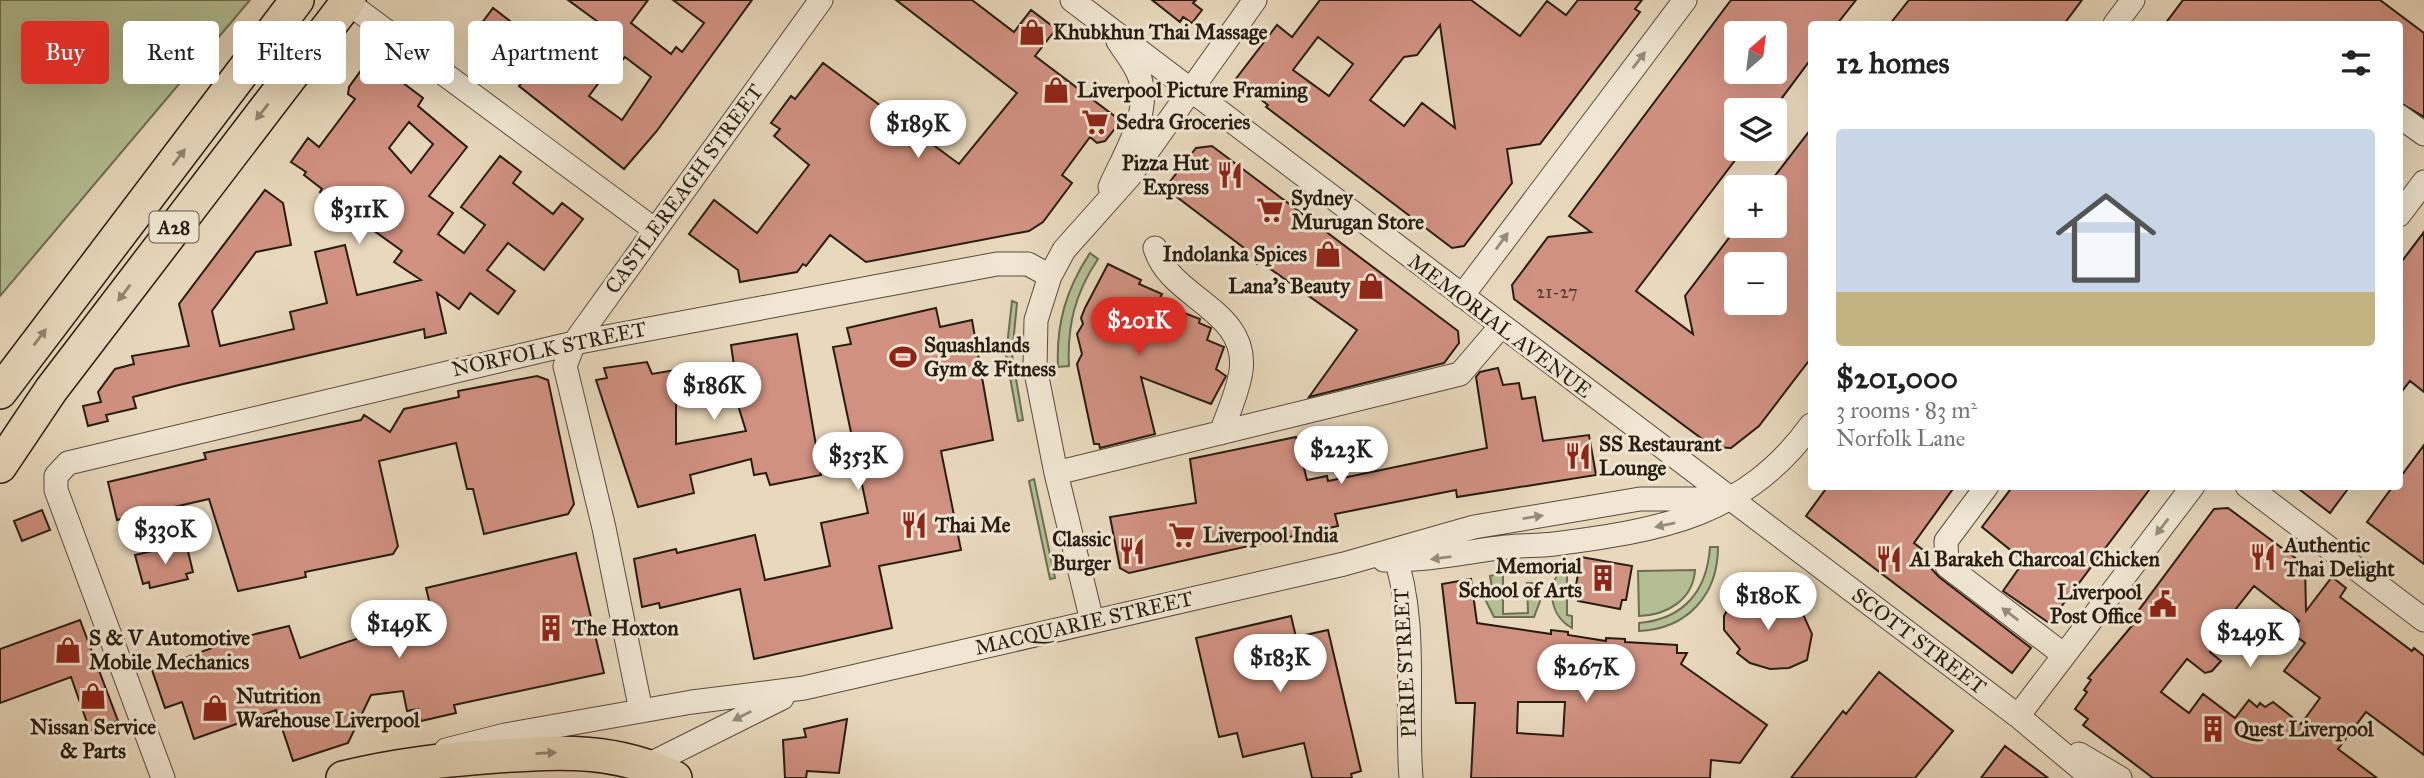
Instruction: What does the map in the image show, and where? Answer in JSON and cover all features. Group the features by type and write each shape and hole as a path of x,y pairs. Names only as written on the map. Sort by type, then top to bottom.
{"highway":[{"name":"A28","path":"0,392 297,0"},
{"name":"A28","path":"0,466 51,390 348,1"},
{"path":"405,764 576,752 617,756 661,771"},
{"name":"MACQUARIE STREET","path":"343,778 405,764"},
{"name":"MACQUARIE STREET","path":"614,778 661,771"}],"street":[{"name":"CASTLEREAGH STREET","path":"641,712 604,528 565,366 574,343 821,0"},
{"name":"MEMORIAL AVENUE","path":"1072,0 1728,499"},
{"path":"1092,621 1056,473 1034,356 1036,320 1050,276 1065,250 1129,177 1255,0"},
{"path":"1462,296 1685,0"},
{"path":"2117,21 2133,0"},
{"path":"348,1 654,230"},
{"path":"1102,206 1134,133 1141,100 1140,79 1109,28"},
{"path":"2403,119 2424,135"},
{"path":"2403,210 2424,182"},
{"path":"1155,248 1160,265 1173,280 1223,317 1234,335 1241,355 1241,370 1221,433"},
{"name":"NORFOLK STREET","path":"163,778 56,490 56,476 68,463 574,343 997,264 1028,264 1050,276"},
{"path":"1056,473 1460,374 1501,326"},
{"path":"1728,499 1766,476 1808,428"},
{"path":"1984,490 1946,541 1947,566 2064,655"},
{"path":"2018,716 2190,490"},
{"path":"2251,490 2424,620"},
{"name":"MACQUARIE STREET","path":"405,764 475,741 641,712 804,688 1364,559 1395,555 1474,527 1640,499 1728,499"},
{"name":"SCOTT STREET","path":"1728,499 2018,716 2049,738 2120,778"},
{"name":"PIRIE STREET","path":"1395,555 1408,631 1411,778"},
{"name":"MACQUARIE STREET","path":"661,771 804,688"},
{"path":"2049,738 2106,778"},
{"name":"SCOTT STREET","path":"2049,738 2092,778"}],"green space":[{"path":"0,0 250,0 219,37 219,21 123,21 123,84 179,84 0,296"},
{"path":"1090,253 1098,259 1083,284 1074,310 1069,337 1069,366 1058,367 1064,307"},
{"path":"1012,301 1017,303 1012,355 1023,420 1018,421 1006,355"},
{"path":"1034,479 1055,578 1050,579 1029,481"},
{"path":"1710,547 1718,547 1717,564 1706,594 1696,606 1672,624 1639,631 1639,623 1669,616 1690,600 1704,577"},
{"path":"1567,563 1572,564 1572,569 1567,570 1567,615 1572,616 1572,628 1558,614 1552,597 1555,579"},
{"path":"1695,570 1689,590 1677,604 1659,613 1639,616 1638,571"},
{"path":"1503,573 1503,614 1528,613 1527,583 1538,583 1540,601 1534,617 1494,617 1483,595 1493,593 1490,576"}],"building":[{"path":"568,0 648,0 631,23 671,54 676,47 682,52 704,23 673,0 752,0 656,132 624,169 519,86 598,84 589,96 622,120 651,77 625,57 623,60 623,21 597,21"},
{"path":"896,0 972,0 1014,32 1031,10 1056,29 1035,56 1121,121 1105,141 1097,143 1090,137 1062,175 1072,183 1043,222 1029,231 866,262 830,235 806,266 803,264 797,272 740,282 738,270 689,234 714,200 757,233 809,165 774,136 780,129 771,123 791,96 795,99 823,63 959,164 1017,93"},
{"path":"1152,0 1196,0 1193,3 1202,10 1192,23 1183,17 1180,22"},
{"path":"1320,0 1471,0 1520,36 1547,1 1566,15 1578,0 1642,0 1635,9 1640,12 1540,144 1507,149 1512,183 1464,246 1452,248 1266,107 1268,105 1235,80 1277,25 1292,37","holes":["1440,25 1455,128 1422,103 1404,126 1370,100 1404,57 1417,55","1318,37 1353,64 1329,96 1293,70"]},
{"path":"1731,0 1856,0 1839,21 1808,21 1808,63 1782,98 1724,98 1724,161 1734,161 1636,291 1693,334 1685,296 1729,238 1787,238 1787,175 1776,175 1808,133 1808,362 1759,426 1731,448 1713,447 1514,299 1512,285 1548,237 1591,232 1569,216"},
{"path":"1909,0 2082,0 2066,21 1892,21"},
{"path":"2183,0 2380,0 2424,33 2424,117 2403,104 2403,21 2167,21"},
{"path":"493,8 510,21 483,21"},
{"path":"360,72 360,84 404,84 423,98 418,106 467,147 429,196 453,213 438,234 464,253 485,225 461,207 500,156 521,172 513,183 553,214 562,203 583,219 544,270 508,243 487,270 515,291 498,314 470,293 459,309 437,293 446,333 425,338 424,329 179,385 133,397 136,408 106,415 108,421 88,426 83,406 101,402 98,392 115,369 134,364 132,356 189,346 179,304 265,190 283,203 291,245 256,252 212,311 220,346 294,329 290,312 327,303 315,252 345,245 357,295 421,280 394,262 402,251 320,192 322,189 304,175 306,172 291,162 308,138 319,147 355,99 348,94 349,87","holes":["409,122 433,144 411,173 389,148"]},
{"path":"1212,146 1458,331 1459,343 1444,363 1309,397 1357,330 1259,261 1257,264 1241,252 1244,248 1165,188 1196,148"},
{"path":"2424,232 2424,392 2410,381 2403,390 2403,260"},
{"path":"1108,264 1141,280 1139,284 1162,294 1160,298 1169,302 1169,307 1200,319 1199,323 1211,328 1207,340 1224,347 1216,369 1226,376 1211,404 1141,377 1155,434 1100,448 1099,444 1094,444 1077,364 1082,354 1077,334 1083,324 1081,318 1085,308"},
{"path":"936,308 940,327 972,320 993,440 941,451 961,550 879,566 892,628 754,659 740,589 660,608 659,603 642,607 634,559 676,549 677,553 755,535 765,580 830,566 821,523 868,513 833,347 851,344 847,328"},
{"path":"797,334 821,475 770,485 766,473 754,475 751,459 690,475 694,493 638,507 596,380 607,378 604,368 647,362 652,374 676,370 676,444 746,431 728,373 735,372 731,345"},
{"path":"1498,368 1503,385 1519,383 1522,399 1535,397 1543,441 1589,435 1596,475 1457,497 1456,490 1335,514 1338,526 1129,573 1120,568 1110,517 1196,503 1190,459 1296,437 1307,480 1327,476 1328,481 1487,448 1476,377 1480,372"},
{"path":"537,376 548,380 574,504 568,514 484,534 473,489 467,489 456,443 379,461 398,546 393,554 305,572 306,577 238,591 209,499 117,520 108,482 206,459 204,453 361,420 364,415 390,432 404,409 459,397 458,391"},
{"path":"2424,445 2424,564 2367,522 2390,490 2403,490 2403,474"},
{"path":"1825,490 1952,490 1914,543 1927,553 1928,565 1939,577 2031,648 2012,673 1806,516"},
{"path":"2010,490 2149,490 2049,623 2003,591 2024,561 1982,527"},
{"path":"2300,490 2347,490 2330,513"},
{"path":"2228,508 2305,565 2306,611 2332,577 2346,588 2340,597 2412,651 2414,648 2424,656 2424,755 2366,712 2338,749 2377,778 2153,778 2083,725 2088,719 2075,709 2087,692 2084,690 2091,680 2088,678 2136,621 2133,618 2214,509","holes":["2254,586 2299,621 2290,632 2305,643 2284,671 2320,698 2301,724 2273,702 2265,707 2260,703 2257,707 2249,700 2235,718 2203,694 2189,713 2161,692 2187,659 2205,673 2212,671 2221,661 2210,652 2231,622 2228,619"]},
{"path":"42,510 50,530 22,541 14,521"},
{"path":"186,543 193,572 186,574 188,579 150,588 149,582 143,584 135,555"},
{"path":"576,553 604,673 454,705 456,713 421,721 418,709 407,711 403,691 371,695 348,743 293,761 276,710 194,739 182,702 165,708 152,670 239,638 289,626 300,658 383,630 382,628 433,617 426,588"},
{"name":"Memorial School of Arts","path":"1581,557 1632,566 1626,600 1622,600 1620,609 1578,601 1580,592 1575,591"},
{"path":"1471,579 1477,623 1551,634 1551,630 1568,632 1568,635 1606,641 1606,638 1625,639 1625,642 1677,645 1677,653 1687,653 1681,664 1767,725 1740,763 1711,760 1710,778 1471,778 1475,703 1456,703 1442,584","holes":["1518,702 1565,702 1563,736 1517,733"]},
{"path":"1749,594 1770,595 1802,612 1812,634 1807,660 1789,668 1770,669 1750,663 1737,653 1740,649 1724,630 1724,616 1732,601"},
{"path":"1291,616 1296,637 1328,630 1361,771 1351,774 1352,778 1312,778 1304,743 1243,757 1237,733 1219,737 1196,638"},
{"path":"80,620 118,721 90,731 71,677 0,703 0,649"},
{"path":"1879,672 1953,731 1915,778 1791,778 1843,711 1846,714"},
{"path":"847,719 839,773 807,771 806,778 785,778 783,740 806,737 804,729"},
{"path":"2005,746 2048,778 1981,778"}],"place":[{"name":"Khubkhun Thai Massage","path":"1032,32"},
{"name":"Liverpool Picture Framing","path":"1056,90"},
{"name":"Sedra Groceries","path":"1095,122"},
{"name":"Pizza Hut Express","path":"1230,175"},
{"name":"Sydney Murugan Store","path":"1270,210"},
{"name":"Indolanka Spices","path":"1328,254"},
{"name":"Lana's Beauty","path":"1371,286"},
{"name":"Squashlands Gym & Fitness","path":"903,357"},
{"name":"SS Restaurant Lounge","path":"1578,456"},
{"name":"Thai Me","path":"914,525"},
{"name":"Liverpool India","path":"1182,535"},
{"name":"Classic Burger","path":"1132,551"},
{"name":"Authentic Thai Delight","path":"2263,557"},
{"name":"Al Barakeh Charcoal Chicken","path":"1889,559"},
{"name":"Memorial School of Arts","path":"1603,578"},
{"name":"Liverpool Post Office","path":"2163,604"},
{"name":"The Hoxton","path":"551,628"},
{"name":"S & V Automotive Mobile Mechanics","path":"68,650"},
{"name":"Nissan Service & Parts","path":"93,696"},
{"name":"Nutrition Warehouse Liverpool","path":"215,708"},
{"name":"Quest Liverpool","path":"2213,729"}]}
